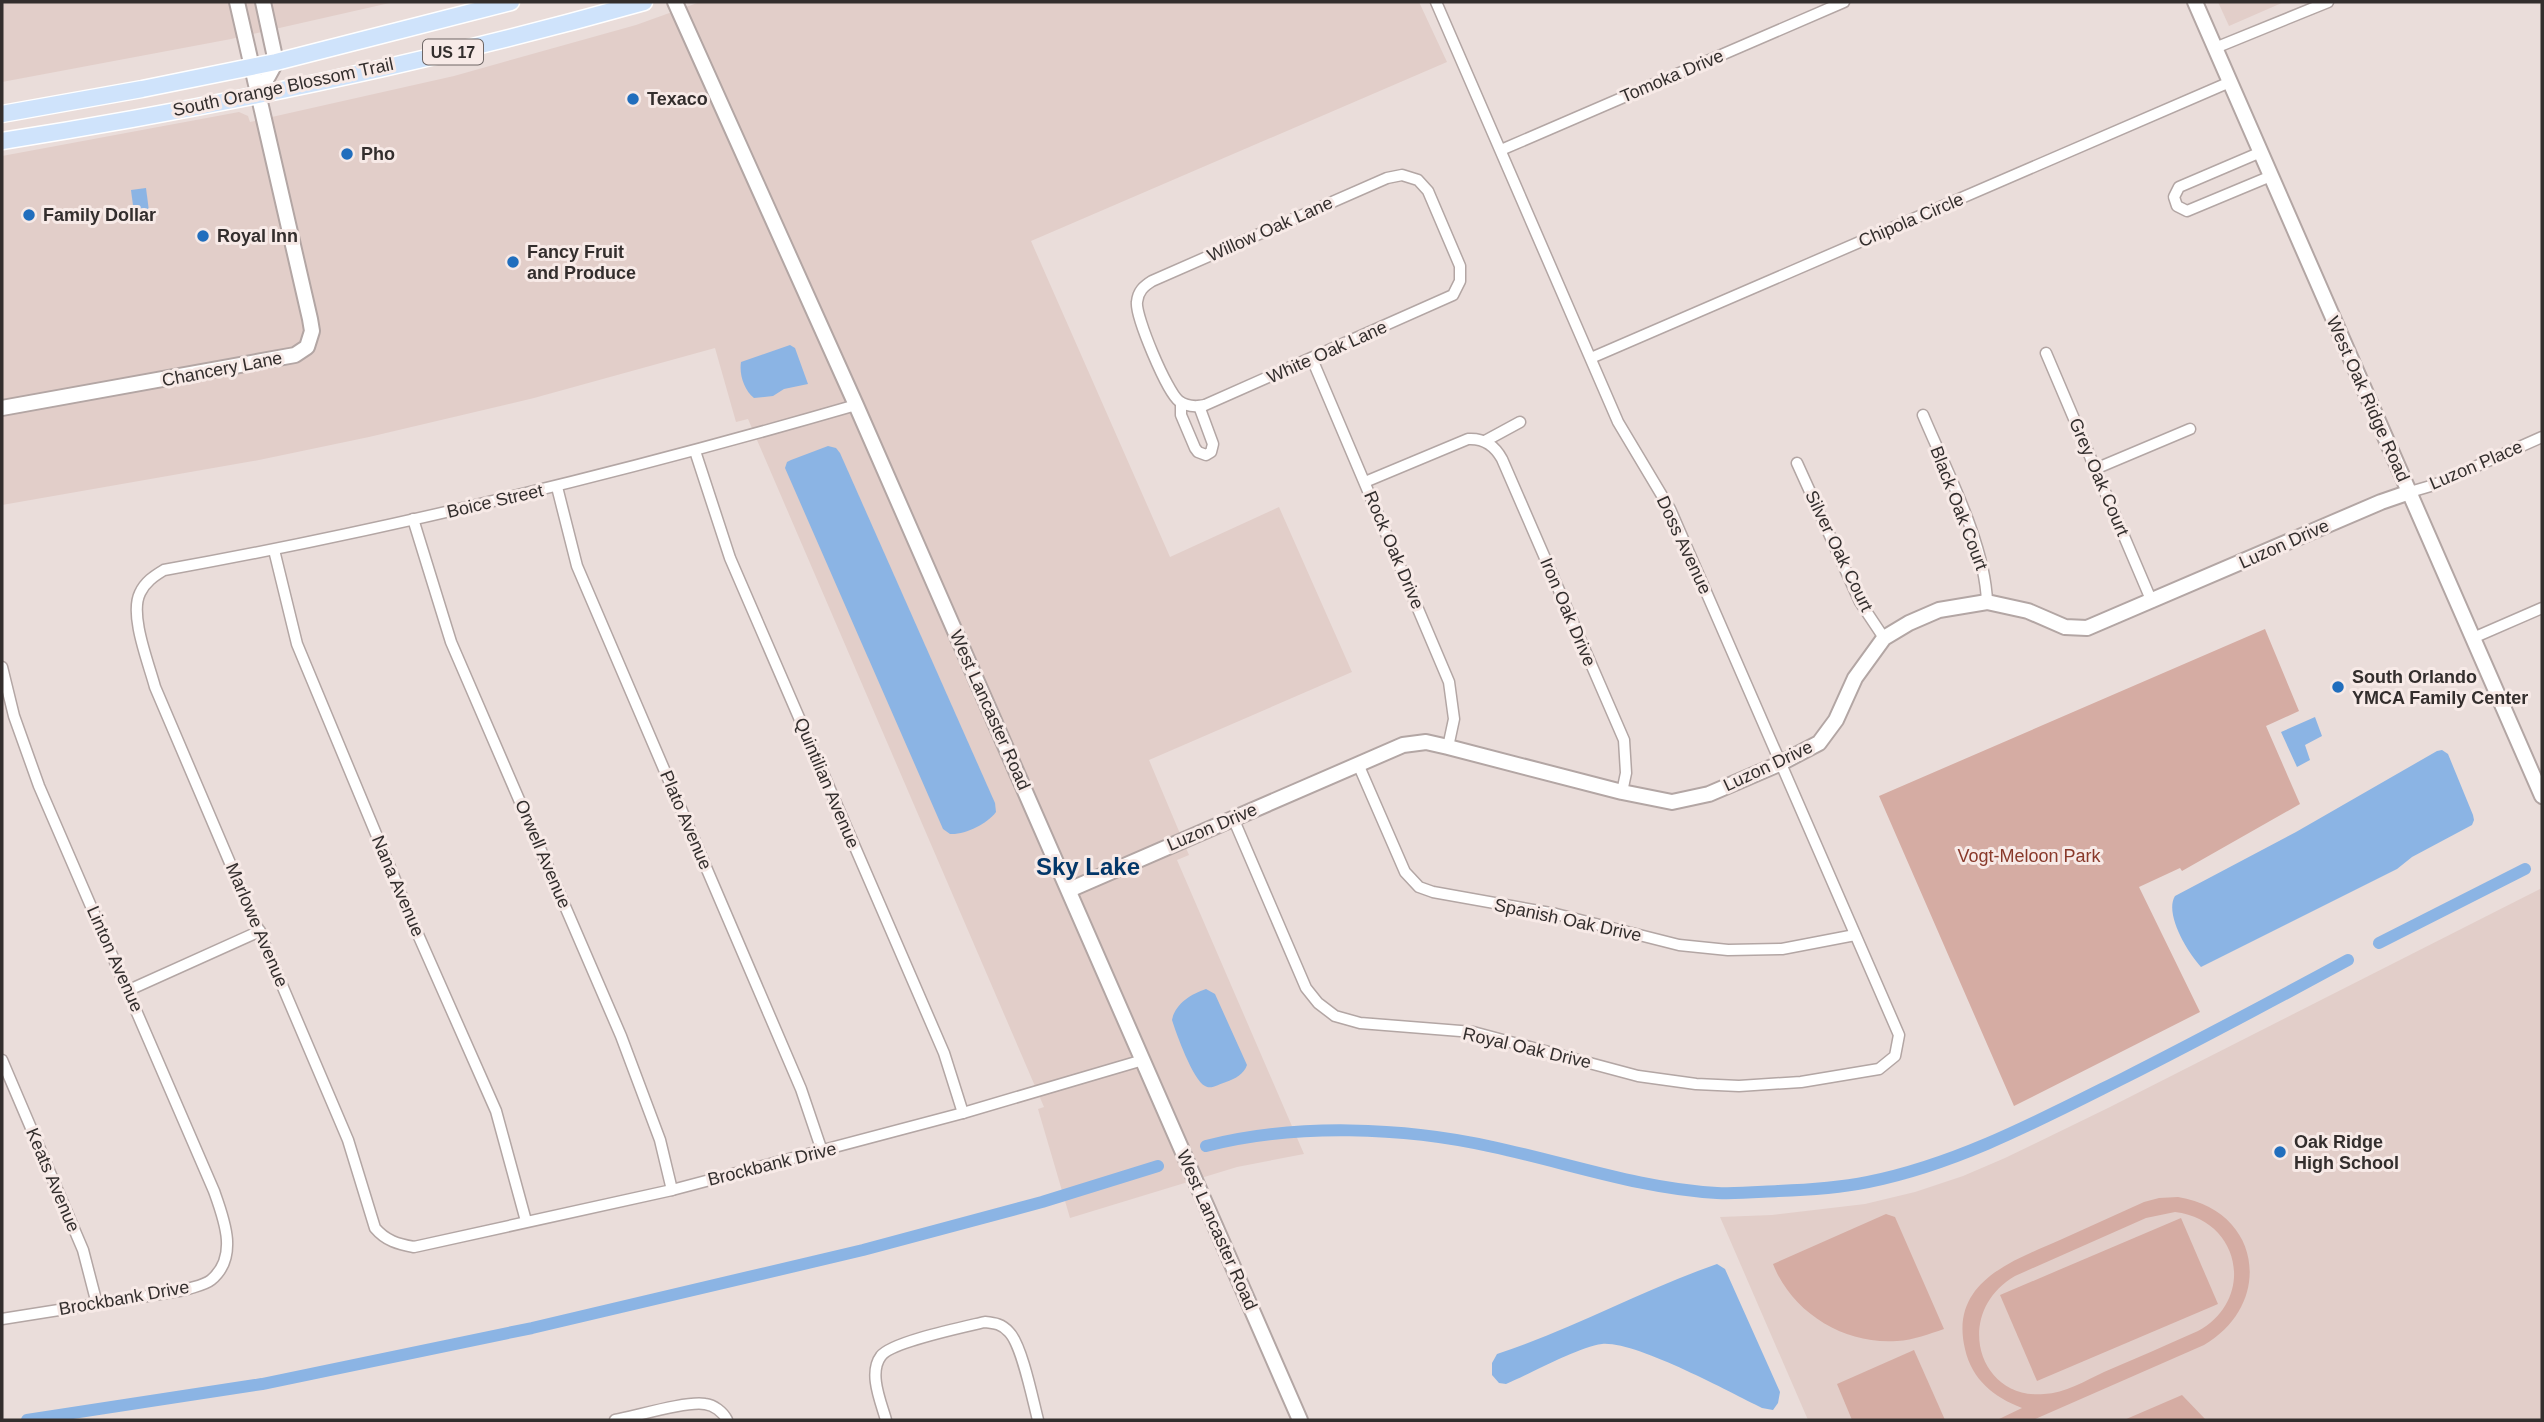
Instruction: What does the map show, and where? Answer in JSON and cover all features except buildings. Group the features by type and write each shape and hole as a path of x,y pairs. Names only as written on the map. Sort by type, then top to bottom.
{"main road":[{"name":"South Orange Blossom Trail","path":"2,114 276,62 511,2"},
{"name":"South Orange Blossom Trail","path":"2,141 260,93 468,48 644,2"}],"street":[{"path":"237,2 260,93"},
{"path":"260,93 276,62 263,2"},
{"name":"West Lancaster Road","path":"675,2 856,405 1300,1420"},
{"name":"Doss Avenue","path":"1436,2 1618,422 1670,509 1899,1035 1895,1056"},
{"name":"Tomoka Drive","path":"1501,150 1844,2"},
{"name":"West Oak Ridge Road","path":"2195,2 2542,796"},
{"path":"2215,48 2328,2"},
{"name":"Chipola Circle","path":"1591,358 2230,82"},
{"name":"Chancery Lane","path":"2,408 295,355 307,347 312,331 310,319 260,93"},
{"path":"2261,152 2179,187 2174,197 2177,206 2187,211 2271,176"},
{"name":"Willow Oak Lane","path":"1181,403 1169,388 1136,313 1137,299 1142,288 1152,281 1387,178 1402,175 1418,180 1428,191 1444,229"},
{"name":"White Oak Lane","path":"1199,406 1312,359 1453,295 1460,281 1460,266 1444,229"},
{"name":"Grey Oak Court","path":"2046,353 2152,602"},
{"name":"Rock Oak Drive","path":"1312,359 1449,682 1454,719 1448,747"},
{"path":"1181,403 1199,406 1213,444 1211,452 1206,455 1195,448 1181,415 1181,403"},
{"name":"Boice Street","path":"138,595 149,580 164,570 274,550 556,487 856,405"},
{"name":"Black Oak Court","path":"1923,415 1979,550 1986,578 1987,602"},
{"path":"1365,482 1461,441 1474,438 1485,441 1520,422"},
{"path":"2095,469 2190,429"},
{"name":"Luzon Place","path":"2410,492 2434,485 2542,437"},
{"name":"Iron Oak Drive","path":"1485,441 1495,449 1502,460 1623,740 1626,773 1622,792"},
{"name":"Quintilian Avenue","path":"695,451 730,558 944,1054 962,1113"},
{"name":"Silver Oak Court","path":"1797,463 1860,602 1884,638"},
{"name":"Plato Avenue","path":"556,487 577,566 801,1089 822,1151"},
{"name":"Luzon Drive","path":"1069,890 1358,764 1416,742 1448,747 1672,803 1709,794 1779,764 1819,743 1836,720 1855,678 1884,638 1939,610 1987,602 2028,611 2065,627 2087,628 2410,492"},
{"name":"Orwell Avenue","path":"413,519 452,642 621,1036 660,1140 672,1190"},
{"name":"Nana Avenue","path":"274,550 297,644 416,930 496,1111 526,1220"},
{"name":"Marlowe Avenue","path":"138,595 139,625 155,687 351,1147 375,1228 383,1237 397,1244"},
{"path":"2473,638 2542,608"},
{"name":"Linton Avenue","path":"2,667 14,716 40,786 221,1209 228,1251"},
{"name":"Spanish Oak Drive","path":"1358,764 1405,872 1419,887 1433,892 1556,914 1679,945 1728,950 1782,949 1855,935"},
{"name":"Royal Oak Drive","path":"1233,818 1306,988 1318,1003 1335,1016 1360,1023 1473,1032 1638,1076 1696,1084 1739,1086 1801,1083 1879,1069 1895,1056"},
{"path":"129,990 260,931"},
{"name":"Keats Avenue","path":"2,1060 83,1250 97,1304"},
{"name":"Brockbank Drive","path":"397,1244 414,1247 526,1220 672,1190 962,1113 1143,1060"},
{"name":"Brockbank Drive","path":"2,1319 185,1290 211,1281 228,1251"},
{"path":"886,1420 876,1379 880,1357 892,1347 985,1322 997,1323 1011,1333 1038,1420"},
{"path":"615,1420 691,1404 707,1404 725,1416"}],"shaded area":[{"path":"2,2 394,2 231,39 2,82"},
{"path":"700,2 1419,2 1447,62 1031,241 1170,557 1279,507 1352,672 1149,760 1189,855 1177,860 1304,1154 1237,1167 1070,1218 1038,1109 1044,1107 748,419 736,422 715,348 534,398 369,437 259,460 2,505 2,156 239,112 248,116 250,122 454,76 636,25"},
{"path":"2218,2 2284,2 2229,26"},
{"name":"Oak Ridge High School","path":"2542,888 2542,1420 1808,1420 1720,1217 1772,1215 1865,1204 1915,1192 1963,1176 2110,1107"}],"green space":[{"name":"Vogt-Meloon Park","path":"2265,629 2299,711 2266,726 2300,804 2182,871 2180,868 2139,887 2200,1012 2014,1106 1879,796"},
{"path":"2178,1197 2206,1205 2227,1220 2241,1238 2249,1260 2249,1283 2242,1306 2227,1327 2204,1345 2033,1420 1997,1420 2022,1408 1986,1386 1968,1360 1963,1326 1966,1307 1975,1291 1988,1277 2023,1256 2144,1202","holes":["2175,1212 2197,1218 2215,1229 2227,1245 2233,1262 2234,1281 2228,1300 2216,1317 2198,1331 2075,1386 2052,1393 2021,1392 2002,1383 1989,1369 1981,1351 1979,1331 1984,1310 1996,1292 2015,1276 2146,1218"]},
{"path":"1886,1214 1895,1217 1944,1329 1903,1340 1878,1341 1858,1338 1823,1322 1807,1311 1782,1282 1773,1264"},
{"path":"2181,1218 2218,1304 2037,1381 2000,1295"},
{"path":"1914,1350 1945,1420 1852,1420 1837,1384"},
{"path":"2182,1395 2206,1420 2124,1420"}],"water":[{"path":"146,188 150,219 135,221 131,190"},
{"path":"790,345 795,348 808,384 784,389 773,396 754,398 743,382 741,362"},
{"path":"828,446 836,448 840,453 995,803 996,812 969,831 950,834 943,829 785,468 787,462"},
{"path":"2315,717 2322,736 2305,745 2310,760 2297,767 2281,732"},
{"path":"2442,750 2448,754 2473,815 2472,825 2412,857 2397,869 2201,967 2184,943 2175,923 2172,904 2175,896"},
{"path":"1206,989 1215,994 1247,1065 1236,1078 1210,1087 1200,1082 1195,1075 1172,1020 1176,1009 1184,1000"},
{"path":"1717,1264 1725,1269 1780,1392 1778,1403 1773,1410 1762,1408 1659,1359 1617,1345 1602,1344 1580,1350 1506,1384 1499,1383 1492,1375 1492,1363 1497,1354"}],"waterway":[{"path":"2379,943 2525,869"},
{"path":"1206,1146 1240,1139 1312,1131 1387,1132 1459,1140 1633,1181 1689,1191 1740,1193 1857,1184 1934,1164 1999,1139 2093,1094 2348,960"},
{"path":"27,1420 262,1384 532,1328 863,1250 1042,1202 1158,1166"}],"place":[{"name":"Texaco","path":"633,99"},
{"name":"Pho","path":"347,154"},
{"name":"Family Dollar","path":"29,215"},
{"name":"Royal Inn","path":"203,236"},
{"name":"Fancy Fruit and Produce","path":"513,262"},
{"name":"South Orlando YMCA Family Center","path":"2338,687"},
{"name":"Oak Ridge High School","path":"2280,1152"}],"district":[{"name":"Sky Lake","path":"1088,866"}]}
